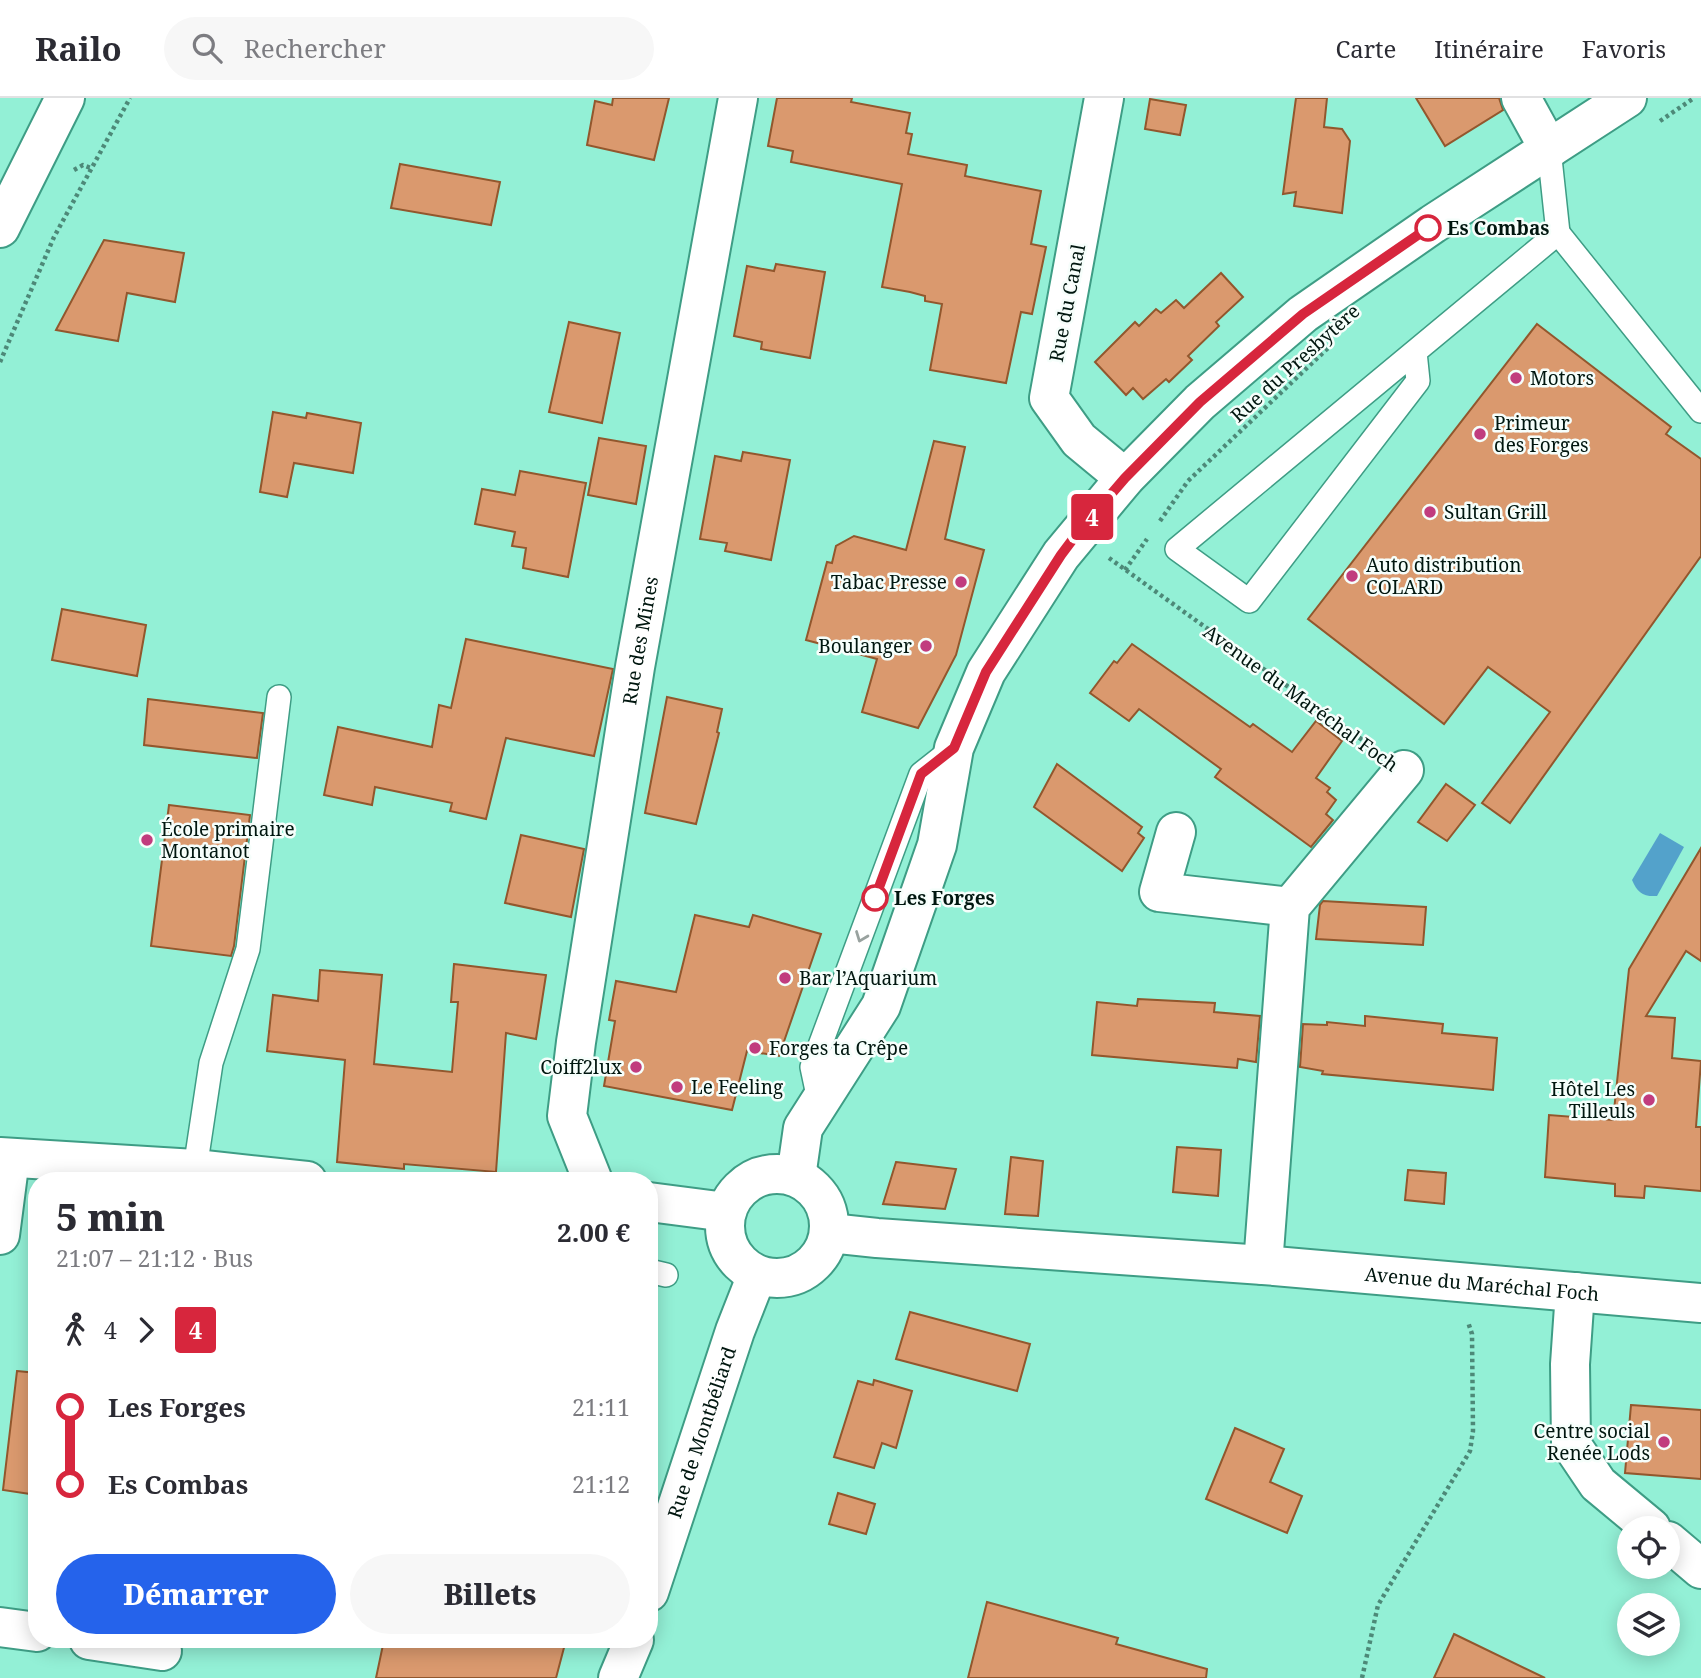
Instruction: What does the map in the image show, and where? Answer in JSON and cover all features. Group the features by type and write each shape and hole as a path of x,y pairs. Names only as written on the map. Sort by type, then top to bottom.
{"street":[{"path":"0,228 65,98"},
{"name":"Rue des Mines","path":"588,1172 567,1116 576,1042 640,640 738,98"},
{"name":"Rue du Canal","path":"1104,98 1049,398 1079,440 1125,478"},
{"path":"1521,98 1549,149"},
{"path":"796,1177 803,1128 881,1006 937,845 954,748 986,672 1061,555 1125,478 1200,402 1303,314 1433,224 1549,149 1638,113"},
{"name":"Avenue du Maréchal Foch","path":"1290,907 1404,770"},
{"path":"1176,832 1159,892 1290,907 1263,1265"},
{"path":"0,1235 5,1157 163,1172"},
{"path":"774,1173 796,1177 811,1185 822,1199 829,1215 830,1233 825,1248 816,1261 789,1278 773,1279 757,1275 741,1265 730,1249 725,1231 726,1212 736,1193 753,1179 774,1173"},
{"path":"658,1203 726,1212"},
{"name":"Avenue du Maréchal Foch","path":"830,1233 1263,1265 1701,1303"},
{"name":"Rue de Montbéliard","path":"658,1565 735,1331 757,1275"},
{"path":"1575,1292 1570,1364 1570,1444 1598,1485 1636,1516"},
{"path":"1680,1551 1701,1569"},
{"path":"0,1627 28,1631"},
{"path":"126,1648 162,1656"},
{"path":"618,1678 631,1648"}],"lane":[{"path":"1549,149 1558,233 1701,411"},
{"path":"1415,352 1418,381 1249,601 1177,549 1558,233"},
{"path":"195,1172 211,1063 248,949 279,697"}],"path":[{"path":"0,362 54,237 130,98"},
{"path":"1638,113 1695,98"},
{"name":"Rue du Presbytère","path":"1156,526 1188,481 1332,344"},
{"name":"Avenue du Maréchal Foch","path":"1149,537 1125,570 1404,770"},
{"path":"1362,1678 1378,1605 1470,1451 1472,1334 1466,1317"}],"water":[{"path":"1660,833 1684,847 1657,896 1648,896 1638,891 1632,880"}],"building":[{"path":"613,98 669,98 654,160 587,145 595,101 612,105"},
{"path":"777,98 852,98 851,102 910,113 906,133 912,134 908,154 967,165 965,176 1041,191 1031,244 1046,247 1032,314 1021,312 1006,383 930,370 942,304 925,301 925,296 882,287 902,184 791,162 793,151 768,146"},
{"path":"1296,98 1327,98 1324,127 1342,129 1350,141 1342,213 1294,206 1296,192 1283,194"},
{"path":"1416,98 1499,98 1503,110 1445,146"},
{"path":"1150,99 1186,105 1180,135 1145,129"},
{"path":"400,164 500,182 491,225 391,208"},
{"path":"104,240 184,253 175,302 127,293 118,341 56,330"},
{"path":"776,264 825,272 810,358 761,349 762,342 734,336 747,266 774,271"},
{"path":"1221,273 1243,297 1216,322 1219,326 1188,356 1192,360 1169,382 1166,379 1143,399 1133,388 1126,395 1095,362 1135,322 1139,326 1156,309 1161,313 1176,300 1184,308"},
{"path":"569,322 620,333 602,423 549,412"},
{"path":"1537,324 1671,427 1666,434 1701,459 1701,556 1510,823 1482,803 1550,712 1488,667 1444,724 1308,619"},
{"path":"273,412 306,418 307,413 361,423 353,473 294,463 287,497 260,492"},
{"path":"599,438 646,446 636,504 588,495"},
{"path":"934,441 965,447 945,539 984,550 956,655 918,728 862,712 877,659 806,640 827,562 832,563 836,546 854,536 906,550"},
{"path":"743,452 790,460 771,560 725,551 727,543 700,539 715,456 741,461"},
{"path":"520,471 586,483 568,577 523,568 526,548 512,546 515,532 475,524 482,489 515,495"},
{"path":"62,609 146,625 137,676 52,660"},
{"path":"466,639 613,669 594,756 506,738 486,819 450,811 452,803 375,787 372,805 324,795 338,727 432,747 439,705 451,708"},
{"path":"1132,644 1250,727 1253,724 1292,752 1316,721 1342,741 1316,778 1330,788 1327,792 1336,800 1326,814 1333,820 1311,847 1215,777 1221,769 1139,709 1129,721 1090,693 1114,661 1117,663"},
{"path":"667,697 722,709 717,732 719,733 696,824 645,813"},
{"path":"148,699 263,713 257,758 144,745"},
{"path":"1057,764 1142,827 1138,833 1144,838 1122,871 1034,807"},
{"path":"1446,784 1475,805 1447,841 1418,822"},
{"path":"169,805 250,815 231,956 151,946"},
{"path":"521,835 584,849 571,917 505,903"},
{"name":"Hôtel Les Tilleuls","path":"1701,848 1701,961 1686,951 1646,1016 1675,1018 1672,1058 1701,1061 1696,1127 1701,1127 1701,1191 1645,1186 1644,1198 1615,1196 1615,1184 1545,1177 1549,1115 1613,1120 1629,969"},
{"path":"1323,901 1426,907 1423,945 1316,939 1320,905"},
{"path":"695,915 749,927 753,915 821,934 779,1056 747,1051 732,1110 604,1086 615,1021 609,1020 616,981 676,992"},
{"path":"454,964 546,975 536,1039 506,1033 496,1172 404,1164 404,1169 337,1162 345,1060 267,1051 273,995 318,1001 320,970 382,975 374,1064 452,1072 458,1002 451,1002"},
{"path":"1138,999 1215,1003 1214,1012 1260,1016 1256,1062 1238,1059 1237,1068 1092,1055 1097,1002 1137,1006"},
{"path":"1365,1016 1443,1024 1442,1033 1497,1038 1493,1090 1322,1074 1323,1071 1300,1067 1303,1024 1327,1025 1327,1022 1365,1026"},
{"path":"1177,1147 1221,1150 1218,1196 1173,1192"},
{"path":"1011,1157 1043,1161 1038,1216 1005,1214"},
{"path":"896,1162 956,1169 945,1209 883,1204"},
{"path":"1408,1170 1446,1173 1444,1204 1405,1200"},
{"path":"910,1312 1030,1344 1017,1391 896,1359"},
{"path":"17,1371 28,1372 28,1494 3,1490"},
{"path":"874,1380 912,1391 896,1448 882,1443 874,1468 834,1457 858,1381 873,1385"},
{"name":"Centre social Renée Lods","path":"1631,1405 1701,1410 1701,1479 1625,1473"},
{"path":"1235,1428 1284,1449 1270,1482 1302,1496 1287,1533 1206,1499"},
{"path":"838,1493 875,1504 866,1534 829,1524"},
{"path":"987,1602 1118,1638 1116,1644 1207,1669 1206,1678 968,1678"},
{"path":"1454,1634 1545,1678 1434,1678"},
{"path":"382,1648 564,1648 556,1678 376,1678"}],"bus line":[{"name":"4","path":"875,898 921,774 954,748 986,672 1076,535 1125,478 1200,402 1303,314 1428,228"}],"place":[{"name":"Es Combas","path":"1428,228"},
{"name":"Motors","path":"1516,378"},
{"name":"Primeur des Forges","path":"1480,434"},
{"name":"Sultan Grill","path":"1430,512"},
{"name":"Auto distribution COLARD","path":"1352,576"},
{"name":"Tabac Presse","path":"961,582"},
{"name":"Boulanger","path":"926,646"},
{"name":"École primaire Montanot","path":"147,840"},
{"name":"Les Forges","path":"875,898"},
{"name":"Bar l’Aquarium","path":"785,978"},
{"name":"Forges ta Crêpe","path":"755,1048"},
{"name":"Coiff2lux","path":"636,1067"},
{"name":"Le Feeling","path":"677,1087"},
{"name":"Hôtel Les Tilleuls","path":"1649,1100"},
{"name":"Centre social Renée Lods","path":"1664,1442"}]}
